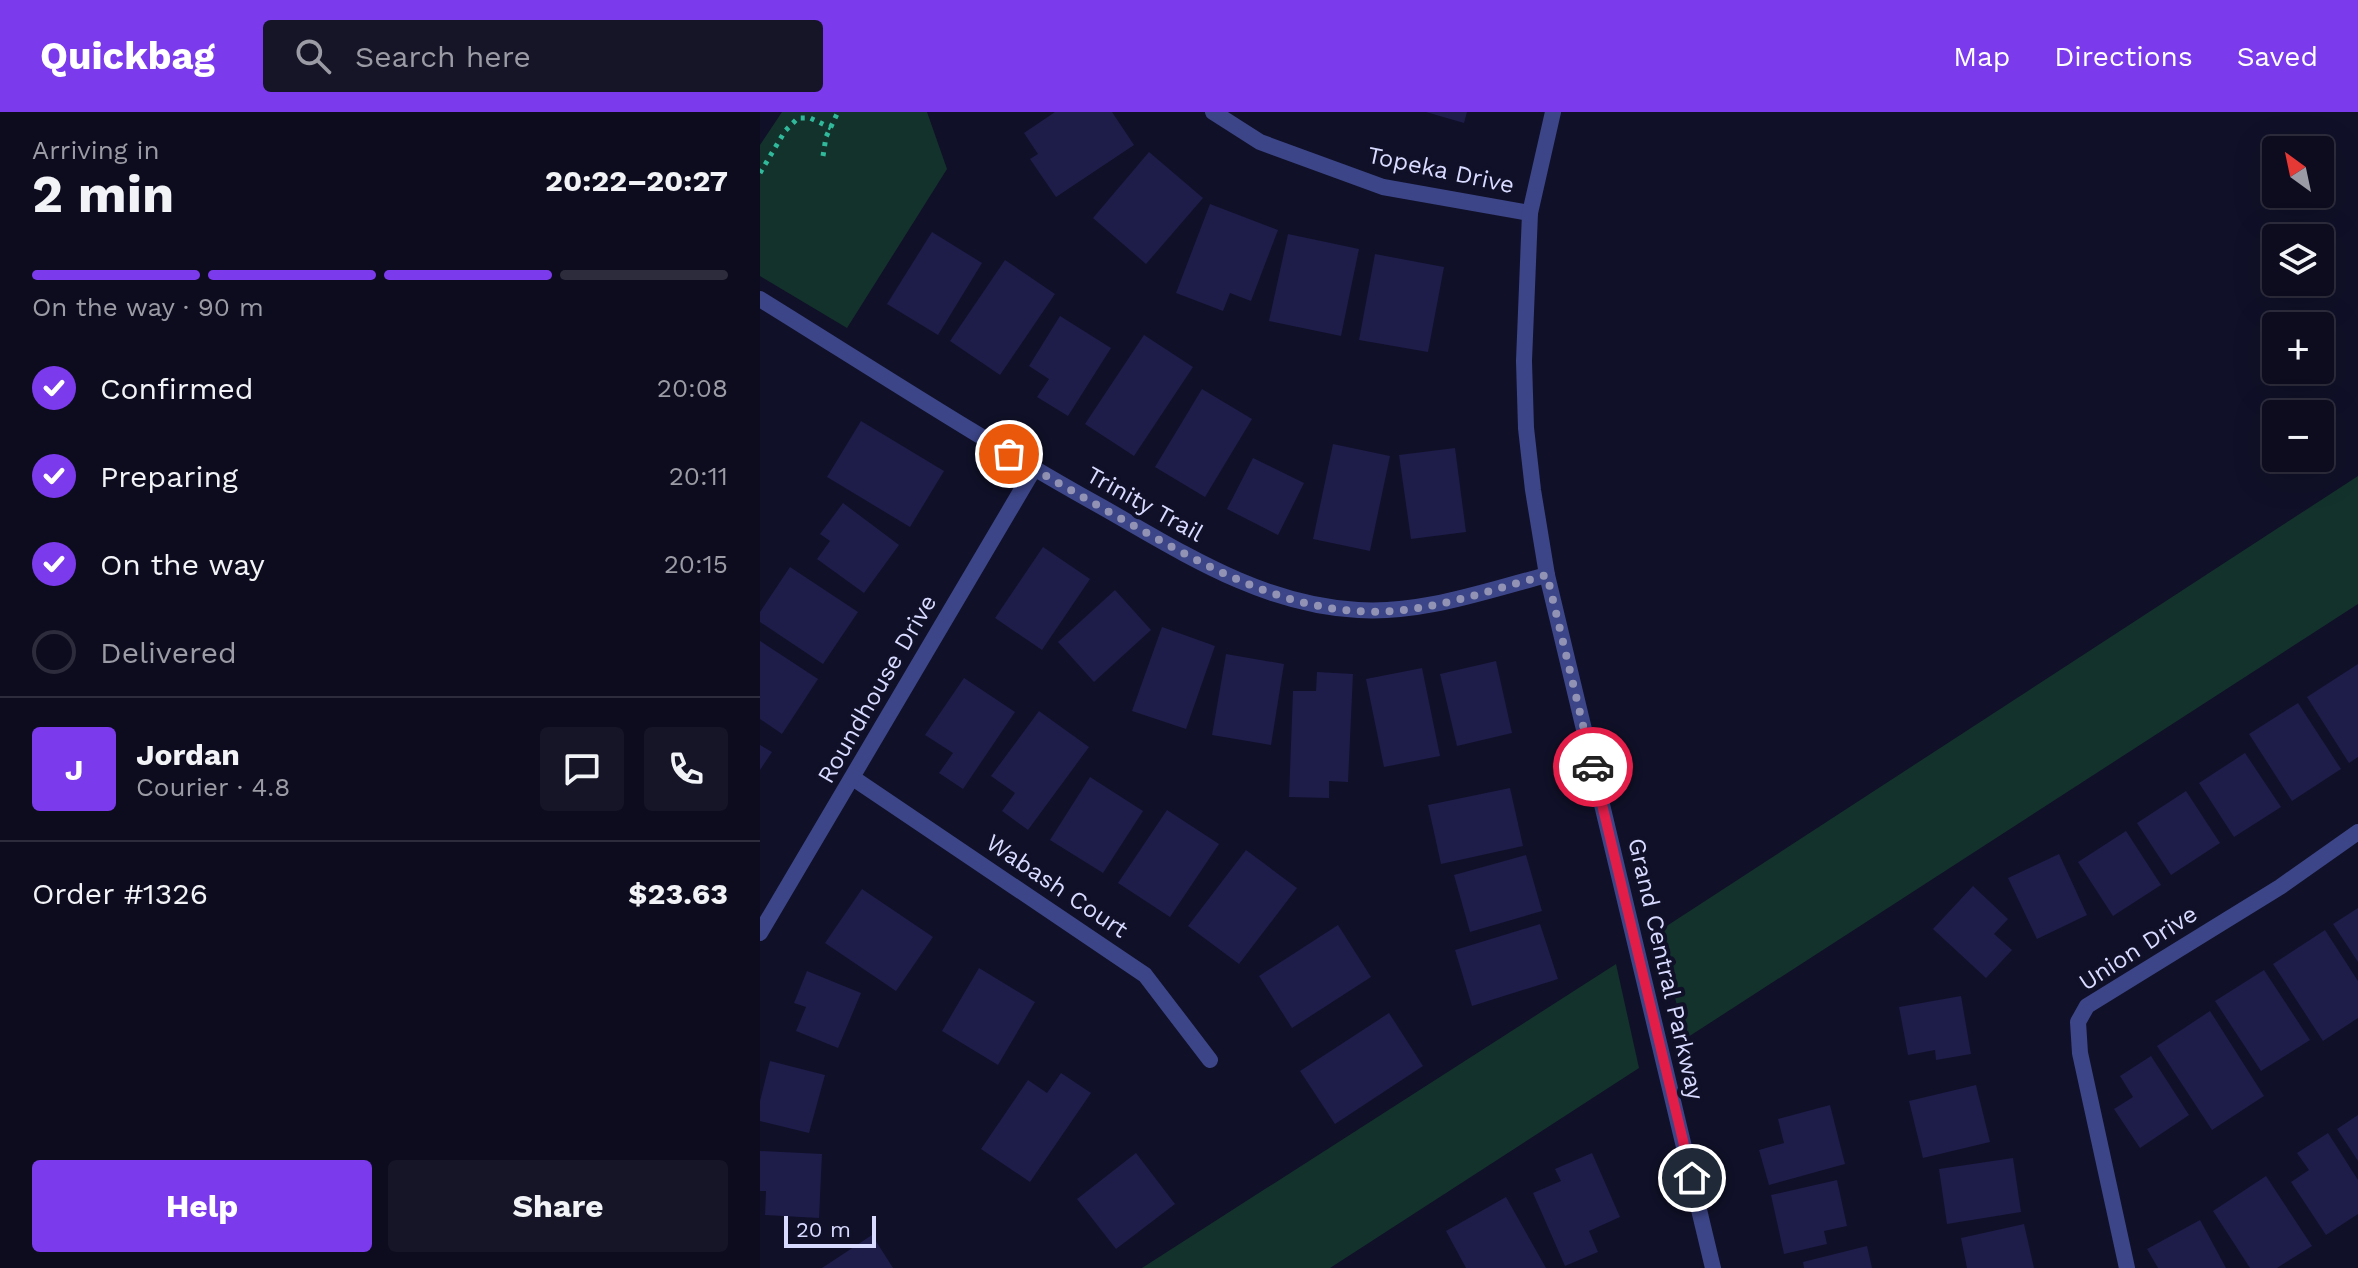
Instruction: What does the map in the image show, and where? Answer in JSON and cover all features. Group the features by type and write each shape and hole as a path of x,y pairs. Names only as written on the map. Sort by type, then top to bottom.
{"street":[{"name":"Topeka Drive","path":"1213,112 1260,142 1383,187 1530,213"},
{"name":"Grand Central Parkway","path":"1553,112 1530,213 1524,361 1526,428 1533,490 1547,575 1713,1268"},
{"name":"Trinity Trail","path":"760,299 1034,469 1212,569 1251,587 1322,606 1392,611 1440,604 1547,575"},
{"name":"Roundhouse Drive","path":"760,933 1034,469"},
{"name":"Wabash Court","path":"853,778 1145,975 1210,1060"},
{"name":"Union Drive","path":"2127,1268 2090,1109 2078,1022 2087,1006 2280,887 2358,832"}],"path":[{"path":"823,156 826,137 838,112"},
{"path":"760,173 785,131 798,118 810,118 831,128"}],"green space":[{"path":"782,112 927,112 947,169 847,328 760,276 760,145"},
{"path":"2358,476 2358,604 1685,1039 1659,931"},
{"path":"1616,964 1639,1068 1330,1268 1142,1268"}],"building":[{"path":"1055,112 1112,112 1134,145 1056,197 1030,159 1038,154 1024,133"},
{"path":"1426,112 1467,112 1464,123"},
{"path":"1149,152 1203,198 1146,264 1093,218"},
{"path":"1210,204 1278,230 1251,301 1230,293 1223,311 1176,293"},
{"path":"932,232 982,263 938,335 887,304"},
{"path":"1288,234 1359,249 1341,336 1269,321"},
{"path":"1375,254 1444,267 1428,352 1359,340"},
{"path":"1005,260 1055,294 1000,375 950,341"},
{"path":"1060,316 1111,348 1068,416 1037,397 1049,379 1029,366"},
{"path":"1144,335 1193,367 1134,456 1085,424"},
{"path":"1202,389 1252,419 1205,497 1155,467"},
{"path":"861,421 944,471 910,527 827,477"},
{"path":"1333,444 1390,456 1370,551 1313,539"},
{"path":"1455,448 1466,532 1411,539 1399,455"},
{"path":"1253,458 1304,483 1278,535 1227,509"},
{"path":"843,503 899,545 864,593 817,559 830,541 820,534"},
{"path":"1043,547 1090,579 1042,650 995,618"},
{"path":"790,567 858,612 823,664 760,622 760,612"},
{"path":"1115,590 1151,630 1094,682 1058,642"},
{"path":"1162,627 1215,646 1186,729 1132,711"},
{"path":"760,641 818,679 782,734 760,719"},
{"path":"1226,654 1284,664 1271,745 1212,735"},
{"path":"1496,661 1512,733 1457,746 1440,674"},
{"path":"2358,664 2358,757 2349,763 2307,697"},
{"path":"1422,668 1440,756 1384,767 1366,679"},
{"path":"1317,672 1353,674 1348,782 1329,781 1329,798 1289,797 1293,691 1316,691"},
{"path":"964,678 1015,712 963,789 939,773 953,753 925,735"},
{"path":"2298,703 2341,769 2292,801 2249,734"},
{"path":"1039,711 1089,747 1028,830 1002,811 1015,793 991,776"},
{"path":"760,745 772,752 760,770"},
{"path":"2245,753 2281,807 2234,837 2199,783"},
{"path":"1090,777 1143,811 1103,873 1050,840"},
{"path":"1510,788 1523,846 1441,864 1428,805"},
{"path":"2186,791 2220,843 2171,875 2137,823"},
{"path":"1167,810 1219,844 1170,917 1118,883"},
{"path":"2126,831 2161,885 2113,916 2078,862"},
{"path":"1246,850 1297,888 1239,964 1188,926"},
{"path":"2059,854 2087,915 2037,939 2008,878"},
{"path":"1526,855 1542,911 1470,932 1454,875"},
{"path":"1973,886 2008,919 1994,934 2012,950 1986,978 1933,929"},
{"path":"862,889 933,937 896,991 825,943"},
{"path":"2358,908 2358,962 2333,924"},
{"path":"1540,924 1558,979 1472,1006 1455,950"},
{"path":"1338,925 1371,977 1292,1028 1259,976"},
{"path":"2325,930 2358,981 2358,1018 2323,1041 2273,964"},
{"path":"979,968 1035,1002 998,1065 942,1031"},
{"path":"2264,970 2310,1040 2261,1071 2215,1001"},
{"path":"807,971 861,993 838,1048 796,1031 806,1007 794,1003"},
{"path":"1961,996 1971,1054 1936,1060 1935,1050 1908,1055 1899,1007"},
{"path":"2210,1011 2264,1096 2212,1130 2157,1046"},
{"path":"1389,1013 1423,1066 1335,1124 1300,1071"},
{"path":"2151,1056 2189,1115 2140,1148 2114,1109 2133,1097 2120,1076"},
{"path":"770,1061 825,1075 809,1133 760,1121 760,1101"},
{"path":"1061,1073 1091,1093 1030,1182 981,1149 1028,1080 1047,1093"},
{"path":"1976,1085 1990,1142 1923,1158 1909,1101"},
{"path":"1830,1105 1845,1164 1769,1185 1759,1150 1784,1143 1778,1119"},
{"path":"2358,1115 2358,1161 2337,1129"},
{"path":"2328,1133 2358,1180 2358,1214 2326,1235 2291,1182 2309,1170 2297,1153"},
{"path":"760,1151 822,1154 819,1218 765,1215 766,1191 760,1191"},
{"path":"1136,1153 1175,1204 1116,1249 1077,1199"},
{"path":"1592,1153 1620,1217 1589,1231 1598,1252 1565,1266 1533,1193 1561,1181 1555,1169"},
{"path":"2013,1158 2021,1212 1947,1224 1939,1169"},
{"path":"2266,1176 2312,1246 2277,1268 2250,1268 2213,1211"},
{"path":"1837,1180 1847,1226 1824,1231 1827,1244 1784,1254 1771,1195"},
{"path":"1506,1197 1546,1268 1466,1268 1446,1231"},
{"path":"2200,1220 2226,1268 2158,1268 2147,1249"},
{"path":"2024,1224 2034,1268 1967,1268 1961,1238"},
{"path":"872,1235 893,1268 822,1268"},
{"path":"1867,1246 1872,1268 1804,1268 1803,1262"}],"way so far":[{"path":"1009,454 1212,569 1251,587 1322,606 1392,611 1440,604 1547,575 1593,767"}],"route":[{"path":"1593,767 1692,1178"}]}
